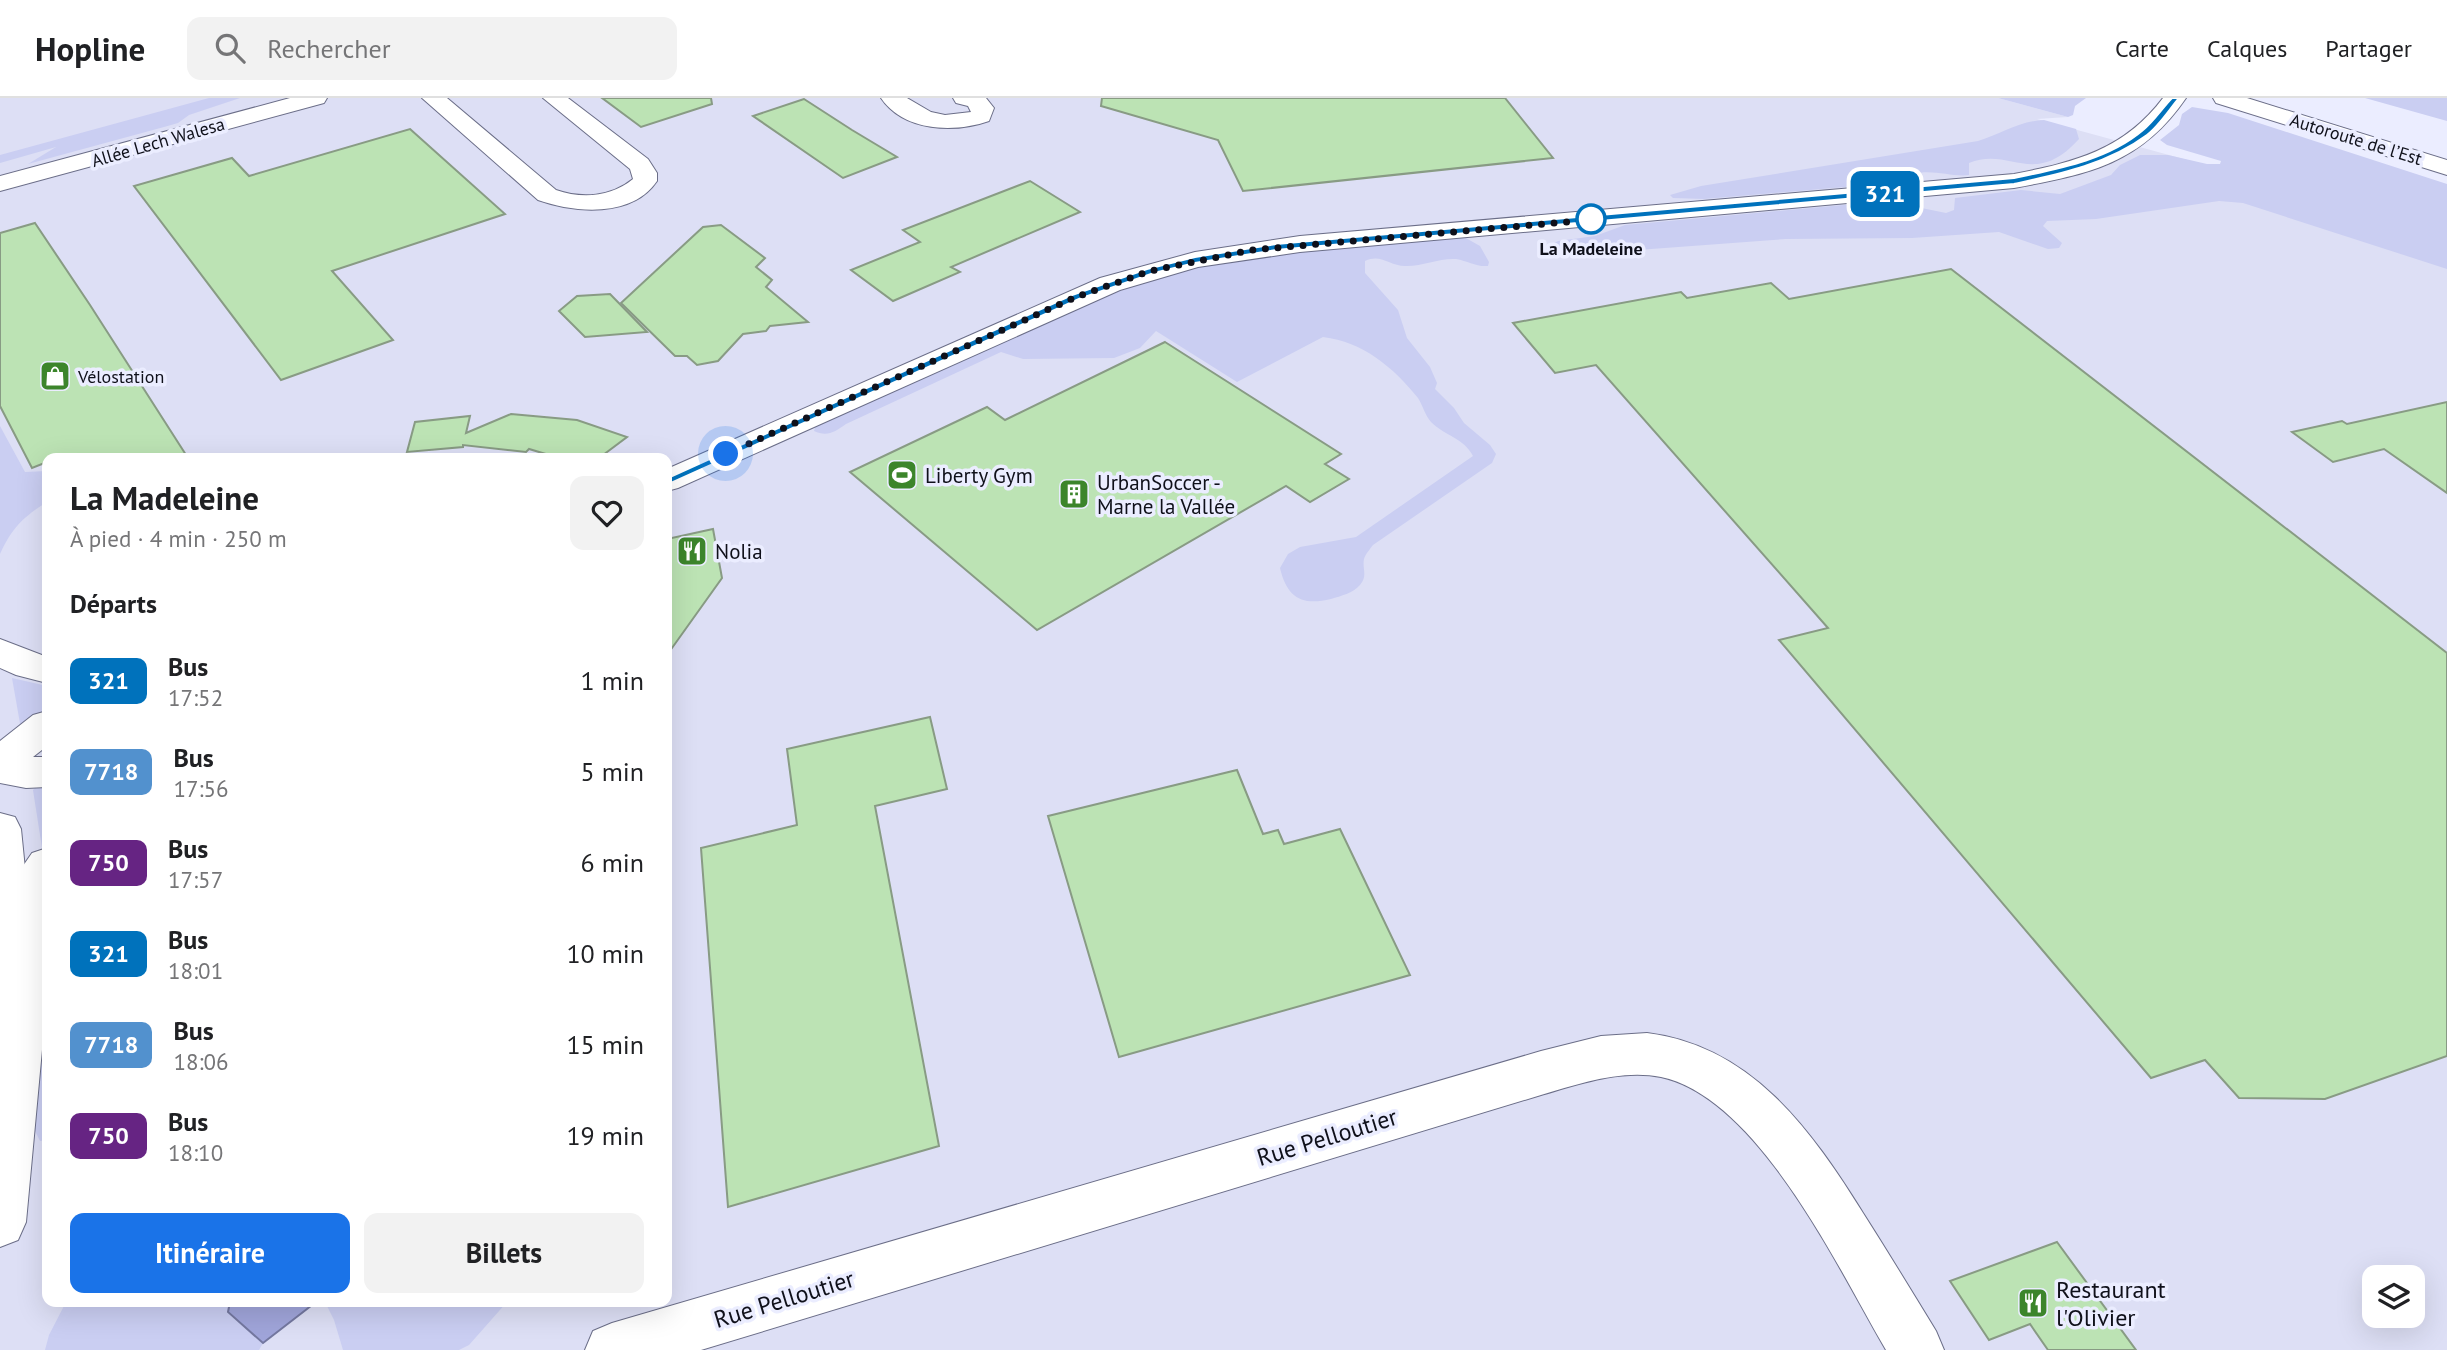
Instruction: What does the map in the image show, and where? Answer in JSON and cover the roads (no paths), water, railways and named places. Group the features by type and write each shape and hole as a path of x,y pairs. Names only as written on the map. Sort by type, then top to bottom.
{"main road":[{"name":"Allée Lech Walesa","path":"0,184 316,98"},
{"path":"433,98 547,195 572,202 594,202 611,200 639,188 645,181 645,173 639,164 554,98"},
{"path":"892,98 920,116 951,123 981,116 983,108 976,101 964,98"},
{"path":"672,479 1076,297 1150,271 1195,260 1276,247 2014,181 2070,169 2112,153 2146,132 2175,98"},
{"name":"Autoroute de l’Est","path":"2224,98 2447,168"},
{"path":"0,652 17,662 42,669"},
{"path":"0,762 42,729"},
{"path":"0,768 42,772"},
{"path":"0,829 20,1039 0,1222"},
{"path":"9,903 42,872"},
{"name":"Rue Pelloutier","path":"612,1350 1541,1073 1592,1060 1635,1054 1662,1056 1717,1079 1739,1094 1772,1124 1812,1176 1917,1350"}],"place":[{"name":"La Madeleine","path":"1591,219"},
{"name":"Vélostation","path":"55,376"},
{"name":"Liberty Gym","path":"902,475"},
{"name":"UrbanSoccer - Marne la Vallée","path":"1074,494"},
{"name":"Nolia","path":"692,551"},
{"name":"Restaurant l'Olivier","path":"2033,1303"}]}
